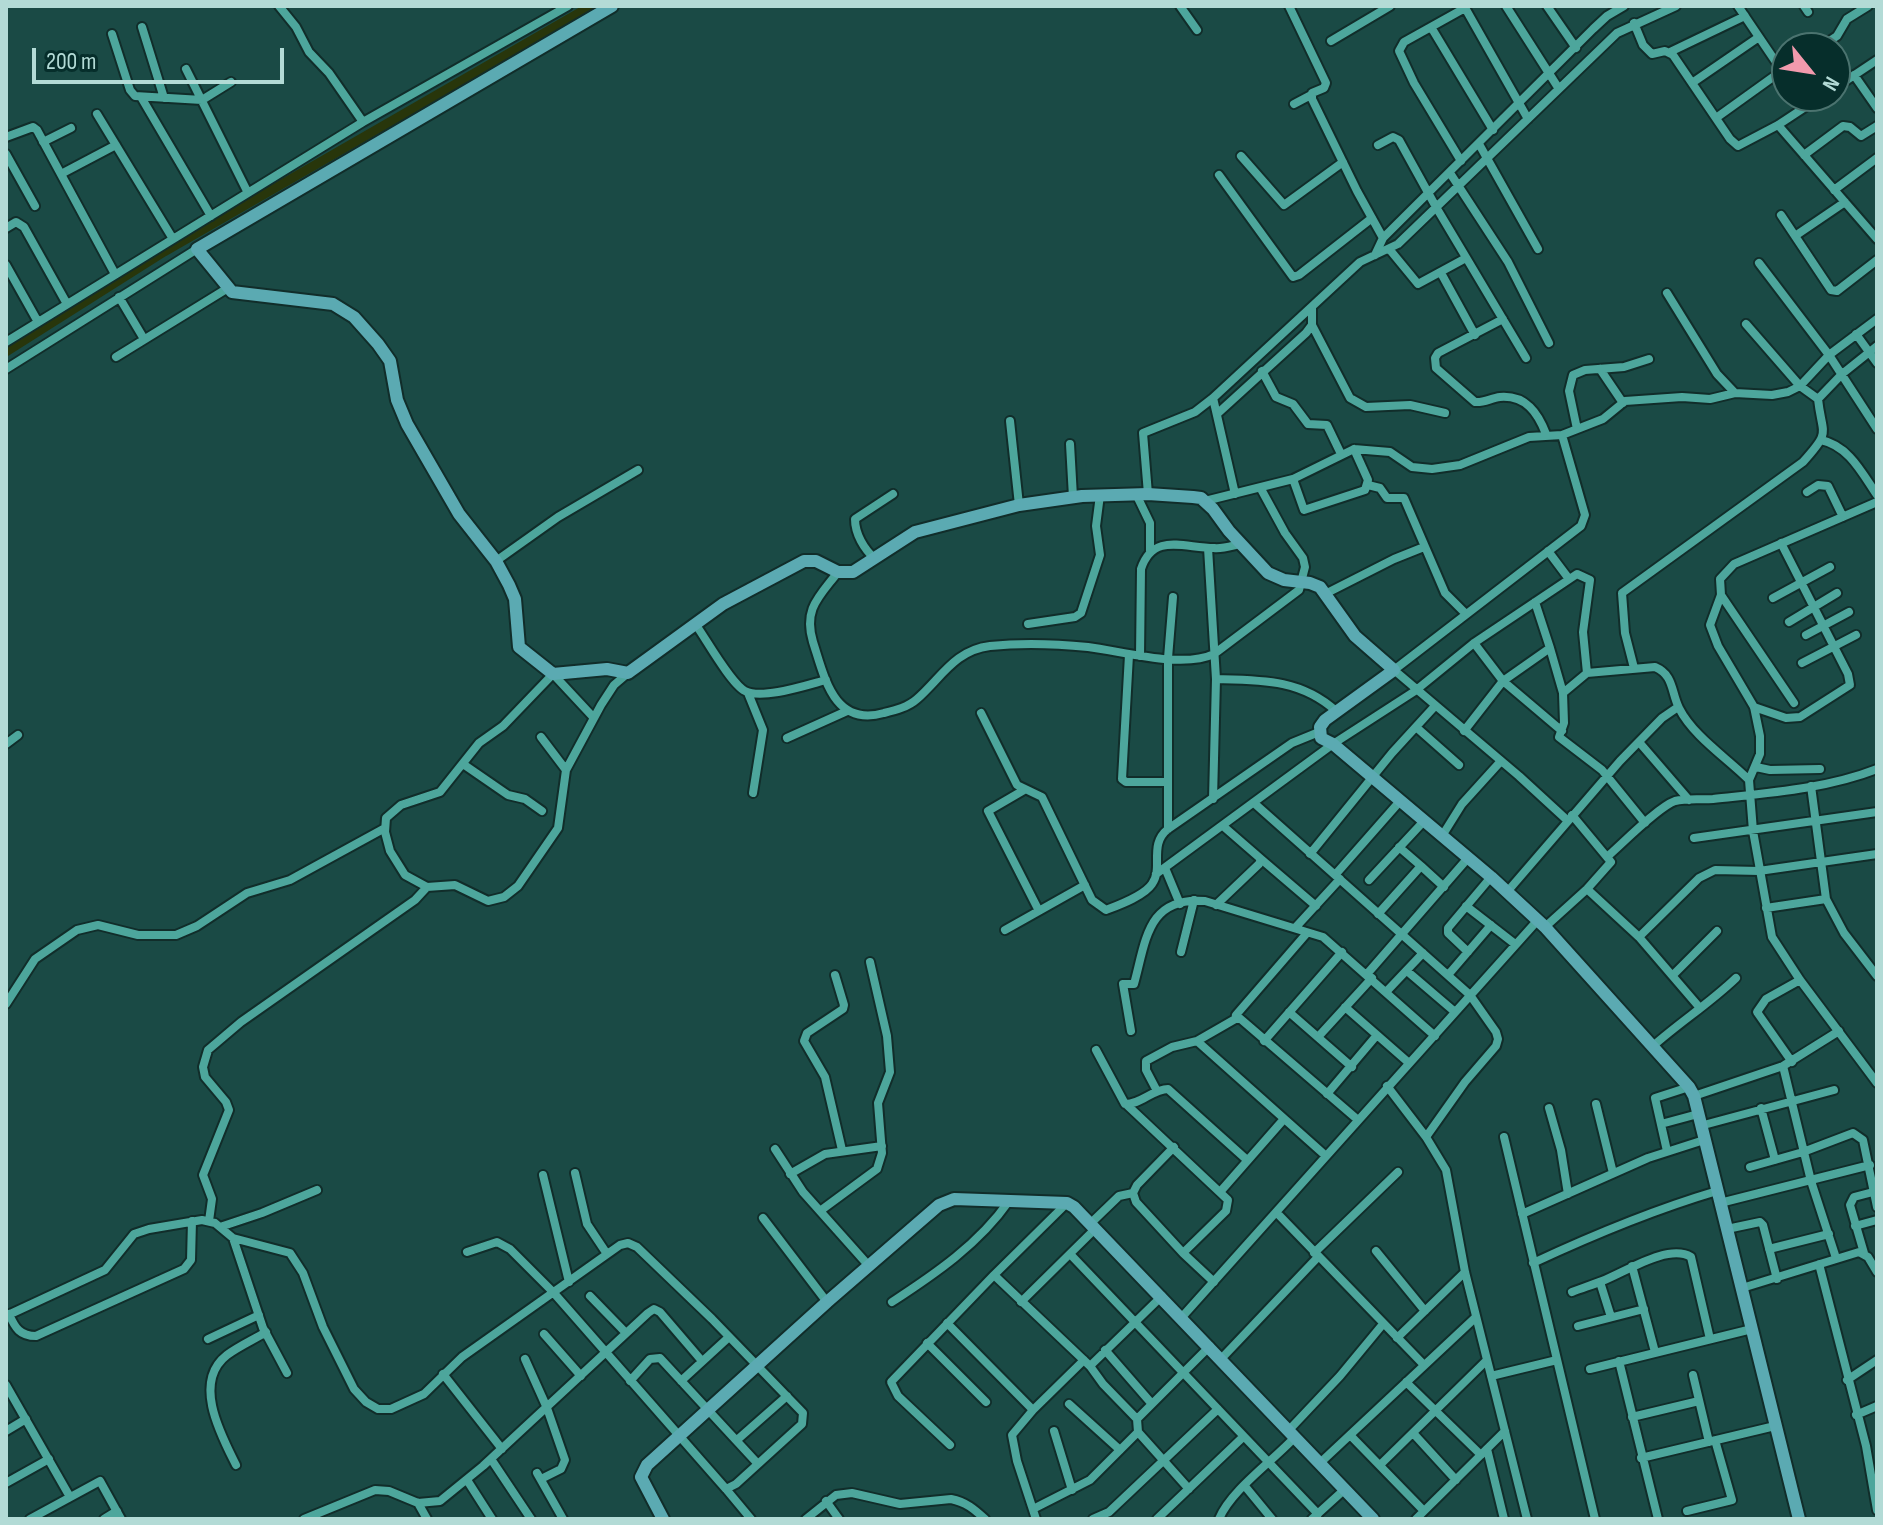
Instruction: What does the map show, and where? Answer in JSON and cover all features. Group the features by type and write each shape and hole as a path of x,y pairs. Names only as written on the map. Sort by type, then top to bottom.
{"street":[{"path":"279,6 363,122"},
{"path":"6,342 363,122 568,6"},
{"path":"6,369 197,249 612,6"},
{"path":"1180,6 1197,30"},
{"path":"1289,6 1326,83 1324,88 1294,104"},
{"path":"1331,41 1390,6"},
{"path":"1506,6 1559,89"},
{"path":"1547,6 1576,48"},
{"path":"1600,6 1607,16"},
{"path":"1375,255 1383,238 1607,16 1624,6"},
{"path":"1150,551 1150,523 1142,494 1143,433 1195,412 1213,398 1360,262 1390,250 1617,33 1676,6"},
{"path":"1738,6 1771,52"},
{"path":"1839,32 1847,19 1870,6 1877,13"},
{"path":"1461,161 1400,55 1404,42 1464,7 1528,119"},
{"path":"1634,23 1646,50 1652,54 1670,52 1745,16"},
{"path":"142,27 164,98"},
{"path":"1431,27 1493,130"},
{"path":"112,34 133,94 202,100 231,82"},
{"path":"1692,83 1759,37"},
{"path":"1670,52 1738,146 1798,112"},
{"path":"1851,77 1877,60"},
{"path":"186,69 248,193"},
{"path":"1854,75 1877,108"},
{"path":"1716,118 1771,78"},
{"path":"1311,95 1383,238"},
{"path":"141,97 211,216"},
{"path":"97,114 173,239"},
{"path":"1778,125 1877,239"},
{"path":"6,137 32,126 115,274"},
{"path":"1804,155 1843,126 1850,127 1861,136 1877,126"},
{"path":"43,142 71,128"},
{"path":"1378,145 1397,138 1526,358"},
{"path":"1479,144 1538,249"},
{"path":"61,174 116,145"},
{"path":"6,154 35,206"},
{"path":"1241,156 1284,205 1343,162"},
{"path":"1834,190 1877,158"},
{"path":"1450,173 1508,262 1549,343"},
{"path":"1219,175 1293,277 1372,218"},
{"path":"1795,236 1845,202"},
{"path":"1781,215 1831,290 1837,291 1877,260"},
{"path":"6,228 16,222 24,227 67,304"},
{"path":"197,249 228,288 240,294 333,304 354,317 386,355 397,400 407,424 459,514 496,561 515,599 519,647 553,674 594,718"},
{"path":"1390,250 1418,284 1466,258"},
{"path":"1759,263 1829,355 1877,429"},
{"path":"6,265 38,322"},
{"path":"1441,273 1475,335"},
{"path":"116,357 228,288"},
{"path":"1667,293 1717,374 1735,393"},
{"path":"119,297 144,339"},
{"path":"1312,308 1312,325 1350,398 1366,407 1410,405 1445,413"},
{"path":"1503,319 1438,353 1435,364 1439,372 1475,402 1498,397 1526,403 1538,413 1546,434"},
{"path":"628,673 607,669 553,674 503,726 479,743 440,792 401,805 391,812 385,828 397,866 405,875 427,887 455,885 488,901 512,891 558,828 566,770 614,685 723,604 804,561 816,561 838,572 853,572 915,532 1019,505 1073,497 1142,494 1193,497 1205,501 1293,479 1354,449 1390,452 1412,467 1432,469 1460,465 1529,437 1562,435 1603,419 1623,403 1638,399 1710,399 1735,393 1772,395 1788,392 1800,386 1829,355 1877,319"},
{"path":"1634,668 1625,633 1622,593 1790,473 1821,440 1825,429 1818,399 1800,386 1746,324"},
{"path":"1217,414 1312,325"},
{"path":"1856,334 1873,349 1877,363"},
{"path":"1818,399 1873,349"},
{"path":"1577,429 1569,401 1570,382 1579,371 1624,367 1649,359"},
{"path":"1600,369 1623,403"},
{"path":"1262,371 1276,397 1293,404 1308,424 1327,425 1341,454"},
{"path":"1213,398 1235,494"},
{"path":"1010,421 1019,505"},
{"path":"1562,435 1585,515 1584,523 1336,711 1319,732 1321,738 1333,744 1401,800 1541,924 1692,1091 1799,1519"},
{"path":"1821,440 1839,447 1850,456 1877,495"},
{"path":"1070,444 1073,497"},
{"path":"1354,449 1368,485"},
{"path":"496,561 558,517 638,470"},
{"path":"1293,479 1302,507 1307,511 1365,490 1368,485"},
{"path":"1368,485 1380,488 1387,498 1403,497 1445,593 1466,614"},
{"path":"1807,492 1818,485 1828,486 1843,517"},
{"path":"838,572 818,597 809,618 810,632 834,697 847,711 864,717 905,707 918,698 949,664 988,646 1087,647 1129,655 1195,659 1214,654 1299,590 1302,584 1303,558 1261,489"},
{"path":"875,559 865,550 856,530 855,519 893,494"},
{"path":"1028,624 1075,617 1081,613 1100,555 1096,526 1100,495"},
{"path":"1182,1317 1515,944 1587,889 1611,862 1570,818 1415,691 1355,636 1315,585 1284,580 1268,573 1205,501"},
{"path":"1794,703 1721,595 1718,587 1720,579 1734,564 1877,502"},
{"path":"1754,707 1786,718 1800,717 1850,685 1848,674 1781,543"},
{"path":"1140,656 1141,569 1150,551 1166,544 1208,548 1240,544"},
{"path":"1325,594 1424,547"},
{"path":"1208,548 1216,679 1213,799"},
{"path":"1548,551 1569,579"},
{"path":"1773,598 1830,567"},
{"path":"981,713 1010,772 1024,790 1042,797 1092,900 1099,907 1109,909 1147,889 1156,874 1333,744 1415,691 1474,643 1581,574 1590,580 1583,632 1587,673"},
{"path":"1789,622 1837,593"},
{"path":"1721,595 1710,625 1754,707 1761,746 1749,780 1749,794 1772,937 1877,1083"},
{"path":"1168,829 1168,658 1173,597"},
{"path":"1535,602 1563,693 1564,723 1559,737 1607,776 1645,823"},
{"path":"1806,635 1849,612"},
{"path":"696,625 736,684 748,693 763,730 753,793"},
{"path":"1802,663 1856,635"},
{"path":"1474,643 1503,681 1562,731"},
{"path":"1464,731 1503,681 1550,648"},
{"path":"1129,655 1122,779 1126,782 1168,782"},
{"path":"1563,693 1587,673 1655,667 1666,674 1678,707 1690,723 1749,780"},
{"path":"1216,679 1263,681 1302,688 1323,699 1336,711"},
{"path":"748,693 789,691 826,680"},
{"path":"1310,854 1392,753 1435,706"},
{"path":"1507,892 1607,776 1662,718 1678,707"},
{"path":"787,738 847,711"},
{"path":"1416,727 1459,765"},
{"path":"1156,874 1158,839 1168,829 1292,743 1319,732"},
{"path":"6,744 18,735"},
{"path":"541,737 566,770"},
{"path":"1639,742 1689,800"},
{"path":"1442,836 1462,804 1501,761"},
{"path":"463,764 508,795 525,799 542,811"},
{"path":"1756,767 1770,770 1820,769"},
{"path":"1608,856 1671,803 1811,786 1856,777 1877,769"},
{"path":"1811,786 1826,899 1844,933 1877,976"},
{"path":"1024,790 988,811 1039,911"},
{"path":"1295,928 1401,800"},
{"path":"1254,803 1470,995 1498,1039 1496,1046 1465,1082 1426,1137"},
{"path":"1694,838 1877,812"},
{"path":"1369,880 1424,821"},
{"path":"1223,826 1316,906"},
{"path":"6,1004 35,959 77,930 98,925 138,935 176,935 197,926 247,893 290,880 385,828"},
{"path":"1399,847 1444,887"},
{"path":"1639,937 1703,875 1715,870 1759,871 1877,854"},
{"path":"1318,1037 1468,858"},
{"path":"1216,905 1261,859"},
{"path":"1378,914 1421,866"},
{"path":"1165,868 1180,904"},
{"path":"1468,952 1447,931 1491,877"},
{"path":"1005,930 1085,885"},
{"path":"209,1221 213,1203 203,1175 229,1110 205,1077 203,1067 208,1050 241,1022 415,900 427,887"},
{"path":"1587,889 1639,937 1700,1008"},
{"path":"1766,908 1826,899"},
{"path":"1181,952 1194,900"},
{"path":"1131,1031 1123,984 1134,984 1156,916 1194,900 1323,937 1435,1036"},
{"path":"1466,906 1515,944"},
{"path":"1448,975 1491,925"},
{"path":"1673,975 1717,931"},
{"path":"1237,1018 1238,1009 1307,933"},
{"path":"1264,1041 1342,952"},
{"path":"1386,992 1423,953"},
{"path":"820,1211 877,1169 881,1160 878,1103 890,1072 889,1053 870,962"},
{"path":"1407,971 1455,1012"},
{"path":"835,975 843,1009 807,1033 804,1041 825,1077 842,1150"},
{"path":"1653,1046 1711,1002 1736,978"},
{"path":"1800,980 1766,999 1757,1012 1787,1064 1790,1100 1803,1152 1836,1258"},
{"path":"1345,1007 1409,1063"},
{"path":"1289,1012 1352,1067"},
{"path":"1237,1018 1358,1120"},
{"path":"1157,1091 1146,1070 1146,1061 1172,1047 1197,1041 1237,1018"},
{"path":"1667,1151 1655,1098 1692,1091 1787,1064 1839,1031"},
{"path":"1327,1094 1377,1035"},
{"path":"1197,1041 1326,1156"},
{"path":"1096,1050 1121,1099 1228,1200 1226,1211 1183,1253"},
{"path":"1387,1086 1426,1137 1446,1170 1465,1272 1527,1519"},
{"path":"1127,1105 1168,1089 1247,1160"},
{"path":"1661,1124 1761,1108 1834,1090"},
{"path":"1596,1104 1613,1173"},
{"path":"1549,1108 1561,1150 1568,1194"},
{"path":"1761,1108 1775,1160"},
{"path":"1220,1192 1284,1119"},
{"path":"1750,1167 1853,1133 1863,1140 1877,1207"},
{"path":"1504,1137 1595,1519"},
{"path":"1522,1214 1667,1151 1704,1140"},
{"path":"790,1174 817,1157 842,1150 882,1146"},
{"path":"1174,1147 1133,1193 1136,1202 1214,1282"},
{"path":"775,1149 790,1174 869,1266"},
{"path":"1533,1263 1664,1207 1811,1181 1870,1165"},
{"path":"1221,1359 1316,1255 1398,1172"},
{"path":"575,1173 587,1224 607,1254"},
{"path":"543,1175 569,1282"},
{"path":"220,1227 317,1190"},
{"path":"1873,1192 1851,1200 1864,1253 1877,1272"},
{"path":"1021,1302 1071,1255 1119,1196 1133,1193"},
{"path":"663,1519 641,1477 642,1471 827,1302 945,1201 1067,1203 1074,1207 1371,1518"},
{"path":"892,1302 938,1273 988,1228 1009,1201"},
{"path":"950,1445 893,1389 891,1382 1067,1203"},
{"path":"1276,1212 1424,1365"},
{"path":"763,1218 827,1302"},
{"path":"1855,1226 1877,1220"},
{"path":"192,1221 191,1260 184,1269 36,1336 20,1332 7,1315 105,1270 126,1240 134,1234 192,1221 209,1221 233,1238 290,1253 303,1273 323,1327 354,1389 378,1409 391,1409 424,1394 462,1357 620,1245 628,1243 637,1247 729,1337 787,1396 804,1418 802,1424 736,1484 726,1489"},
{"path":"1727,1229 1760,1222 1777,1279"},
{"path":"1769,1249 1829,1234"},
{"path":"233,1238 259,1315 287,1373"},
{"path":"467,1252 497,1242 503,1243 553,1292 751,1519"},
{"path":"1376,1251 1425,1311"},
{"path":"1572,1292 1632,1266 1681,1252 1691,1257 1710,1339"},
{"path":"1742,1288 1836,1258 1864,1253"},
{"path":"1071,1255 1271,1463 1315,1516 1345,1489"},
{"path":"1819,1264 1856,1415 1873,1458 1877,1510"},
{"path":"1632,1266 1655,1352"},
{"path":"1397,1338 1465,1272"},
{"path":"994,1275 1087,1363 1137,1419 1138,1432 1189,1489"},
{"path":"1600,1282 1611,1317"},
{"path":"590,1296 626,1333"},
{"path":"1036,1519 1012,1435 1033,1410 1105,1350 1162,1296"},
{"path":"304,1519 375,1490 389,1491 418,1503 440,1501 491,1459 654,1309 702,1361"},
{"path":"1578,1326 1644,1309"},
{"path":"208,1339 259,1315"},
{"path":"1320,1463 1476,1317"},
{"path":"947,1323 1033,1410"},
{"path":"1219,1519 1244,1485 1271,1463 1383,1324"},
{"path":"1590,1369 1752,1329"},
{"path":"236,1465 212,1410 209,1394 215,1372 223,1359 266,1332"},
{"path":"544,1334 581,1376"},
{"path":"681,1381 729,1337"},
{"path":"927,1343 986,1402"},
{"path":"1137,1419 1210,1346"},
{"path":"1105,1350 1152,1404"},
{"path":"630,1381 650,1359 656,1357 758,1464"},
{"path":"525,1359 547,1408 565,1460 561,1469 539,1476 563,1519"},
{"path":"1380,1465 1487,1360"},
{"path":"1491,1376 1557,1360"},
{"path":"1847,1380 1877,1360"},
{"path":"1619,1361 1658,1519"},
{"path":"443,1374 502,1449"},
{"path":"1687,1511 1732,1500 1693,1375"},
{"path":"1406,1382 1484,1452 1504,1519"},
{"path":"6,1385 70,1497"},
{"path":"737,1440 787,1396"},
{"path":"1632,1417 1699,1401"},
{"path":"1069,1404 1120,1450"},
{"path":"1856,1415 1877,1406"},
{"path":"1093,1519 1109,1512 1218,1409"},
{"path":"6,1431 26,1419"},
{"path":"1641,1458 1775,1426"},
{"path":"1054,1431 1072,1490"},
{"path":"1416,1519 1505,1431"},
{"path":"1033,1509 1090,1480 1138,1432"},
{"path":"1413,1433 1456,1480"},
{"path":"1350,1435 1424,1511"},
{"path":"1157,1519 1243,1437"},
{"path":"6,1483 49,1459"},
{"path":"491,1459 531,1519"},
{"path":"467,1480 492,1519"},
{"path":"30,1519 100,1481 119,1515 104,1519"},
{"path":"1244,1485 1272,1519"},
{"path":"806,1519 836,1495 852,1493 900,1504 951,1499 971,1506 985,1519"},
{"path":"826,1501 839,1519"},
{"path":"418,1503 427,1519"}],"waterway":[{"path":"6,352 164,252 591,6"}]}
